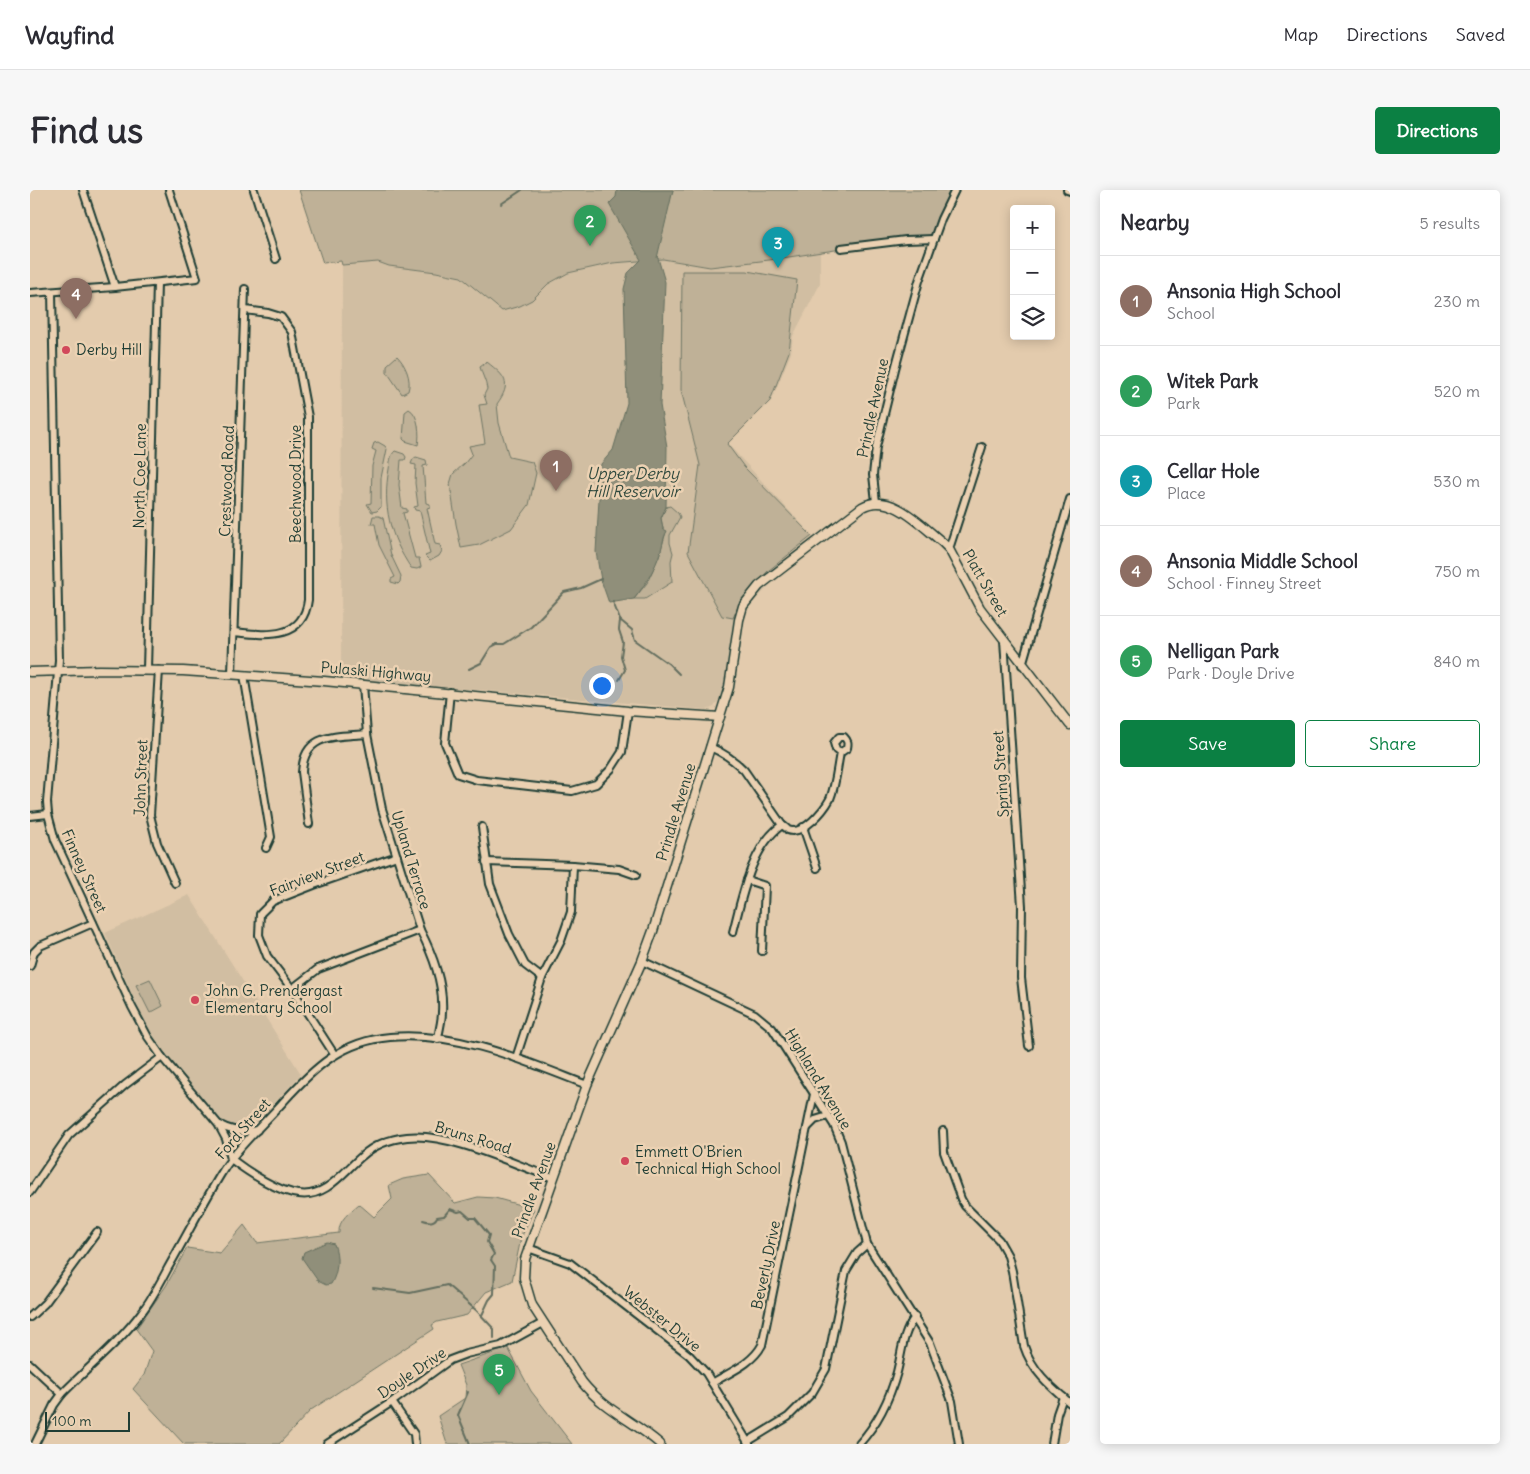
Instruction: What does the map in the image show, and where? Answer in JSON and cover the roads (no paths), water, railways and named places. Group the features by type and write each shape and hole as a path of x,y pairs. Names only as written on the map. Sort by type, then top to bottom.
{"main road":[{"name":"Platt Street","path":"876,502 884,502 898,508 942,542 949,550 975,599 1022,665 1070,725"},
{"name":"Prindle Avenue","path":"660,1444 649,1434 606,1406 590,1393 532,1305 526,1288 524,1270 528,1248 587,1084 642,961 720,717 728,688 739,620 746,601 760,586 850,515 868,504 876,502"},
{"name":"Pulaski Highway","path":"30,672 147,669 232,674 450,692 628,711 720,717"}],"street":[{"path":"83,190 115,287"},
{"path":"30,293 115,287 197,278 169,190"},
{"path":"254,190 276,259"},
{"name":"Prindle Avenue","path":"876,502 873,475 876,447 895,368 919,281 941,219 955,190"},
{"path":"841,248 906,240 934,239"},
{"name":"North Coe Lane","path":"147,669 157,283"},
{"name":"Crestwood Road","path":"232,674 245,289"},
{"name":"Finney Street","path":"52,292 59,671 47,802 48,814 55,840 132,1007 148,1037 162,1057 218,1124 226,1139 231,1159"},
{"name":"Beechwood Drive","path":"234,632 272,635 285,632 303,619 308,600 308,417 292,332 281,317 245,310"},
{"path":"949,550 982,447"},
{"path":"1022,665 1070,499"},
{"name":"Spring Street","path":"1004,640 1022,906 1021,978 1029,1046"},
{"name":"John Street","path":"159,670 150,815 157,843 175,883"},
{"path":"244,675 271,837 266,848"},
{"name":"Upland Terrace","path":"363,685 367,734 382,809 420,930 430,949 436,967 442,1011 438,1039"},
{"path":"450,692 445,744 458,774 477,780 572,791 596,784 615,763 622,752 628,711"},
{"path":"309,824 302,772 303,763 309,748 327,737 367,734"},
{"path":"710,748 730,757 744,770 782,825 788,830 804,827 816,817 829,800 835,782 840,752"},
{"path":"30,816 48,814"},
{"path":"733,932 750,868 758,853 773,833 782,825"},
{"path":"482,827 490,884 509,934 525,964 542,978"},
{"path":"804,827 817,868"},
{"name":"Fairview Street","path":"334,1054 292,989 267,956 259,936 260,914 273,901 397,856"},
{"path":"486,862 572,865 619,869 636,875"},
{"path":"516,1058 542,978 561,941 570,912 572,865"},
{"path":"747,880 766,886 762,951"},
{"path":"30,966 34,952 40,946 92,923"},
{"path":"292,989 318,969 420,930"},
{"name":"Highland Avenue","path":"642,961 761,1018 772,1028 834,1125 841,1142 867,1244 930,1343 952,1401 957,1443"},
{"name":"Ford Street","path":"35,1444 54,1405 62,1394 140,1314 231,1159 302,1082 334,1054 361,1042 390,1037 438,1039 480,1046 587,1084"},
{"path":"30,1192 69,1135 125,1085 162,1057"},
{"name":"Beverly Drive","path":"712,1383 747,1362 758,1352 762,1345 814,1094"},
{"path":"807,1128 815,1120 828,1116"},
{"path":"218,1124 234,1130 249,1132 257,1130"},
{"path":"943,1131 944,1152 961,1199 965,1206 999,1240 1008,1256 1024,1346 1028,1357 1037,1373 1070,1403"},
{"name":"Bruns Road","path":"231,1159 268,1182 289,1192 305,1195 328,1187 363,1155 378,1145 406,1137 422,1136 458,1144 553,1178"},
{"path":"30,1317 44,1303 97,1232"},
{"path":"748,1443 788,1417 812,1393 822,1377 826,1369 846,1271 857,1253 867,1244"},
{"name":"Webster Drive","path":"528,1248 560,1258 581,1271 689,1355 712,1383 748,1443"},
{"path":"859,1444 871,1429 888,1397 897,1371 905,1334 915,1318"},
{"name":"Doyle Drive","path":"327,1444 392,1402 450,1360 466,1354 502,1346 543,1323"},
{"path":"30,1364 62,1394"},
{"path":"1052,1444 1057,1414 1063,1397"},
{"path":"392,1402 414,1434 415,1444"}],"water":[{"name":"Upper Derby Hill Reservoir","path":"617,190 673,190 657,258 665,282 660,405 667,447 666,507 661,518 663,529 667,531 653,570 634,599 609,603 601,580 596,552 601,464 613,450 627,403 624,289 628,273 641,260 609,204 616,197"},
{"path":"327,1242 334,1244 337,1264 331,1284 326,1285 318,1281 302,1258 304,1252"}],"waterway":[{"path":"501,204 522,190"},
{"path":"469,669 481,663 491,647 497,644 504,644 531,627 564,592 581,588 601,579"},
{"path":"613,602 620,620 619,630 623,642 621,656 625,670 619,680"},
{"path":"620,620 632,630 635,640 669,664 679,674"},
{"path":"423,1220 433,1221 437,1217 444,1216 450,1209 458,1212 462,1211 470,1218 475,1218 489,1235 487,1242 494,1254 491,1260 495,1266 494,1294 482,1315"},
{"path":"373,1288 410,1293 447,1285 477,1311 494,1329 494,1338"},
{"path":"468,1392 458,1415 470,1444"}],"place":[{"name":"Witek Park","path":"590,246"},
{"name":"Cellar Hole","path":"778,268"},
{"name":"Ansonia Middle School","path":"76,319"},
{"name":"Derby Hill","path":"66,350"},
{"name":"Ansonia High School","path":"556,491"},
{"name":"John G. Prendergast Elementary School","path":"195,1000"},
{"name":"Emmett O'Brien Technical High School","path":"625,1161"},
{"name":"Nelligan Park","path":"499,1395"}]}
